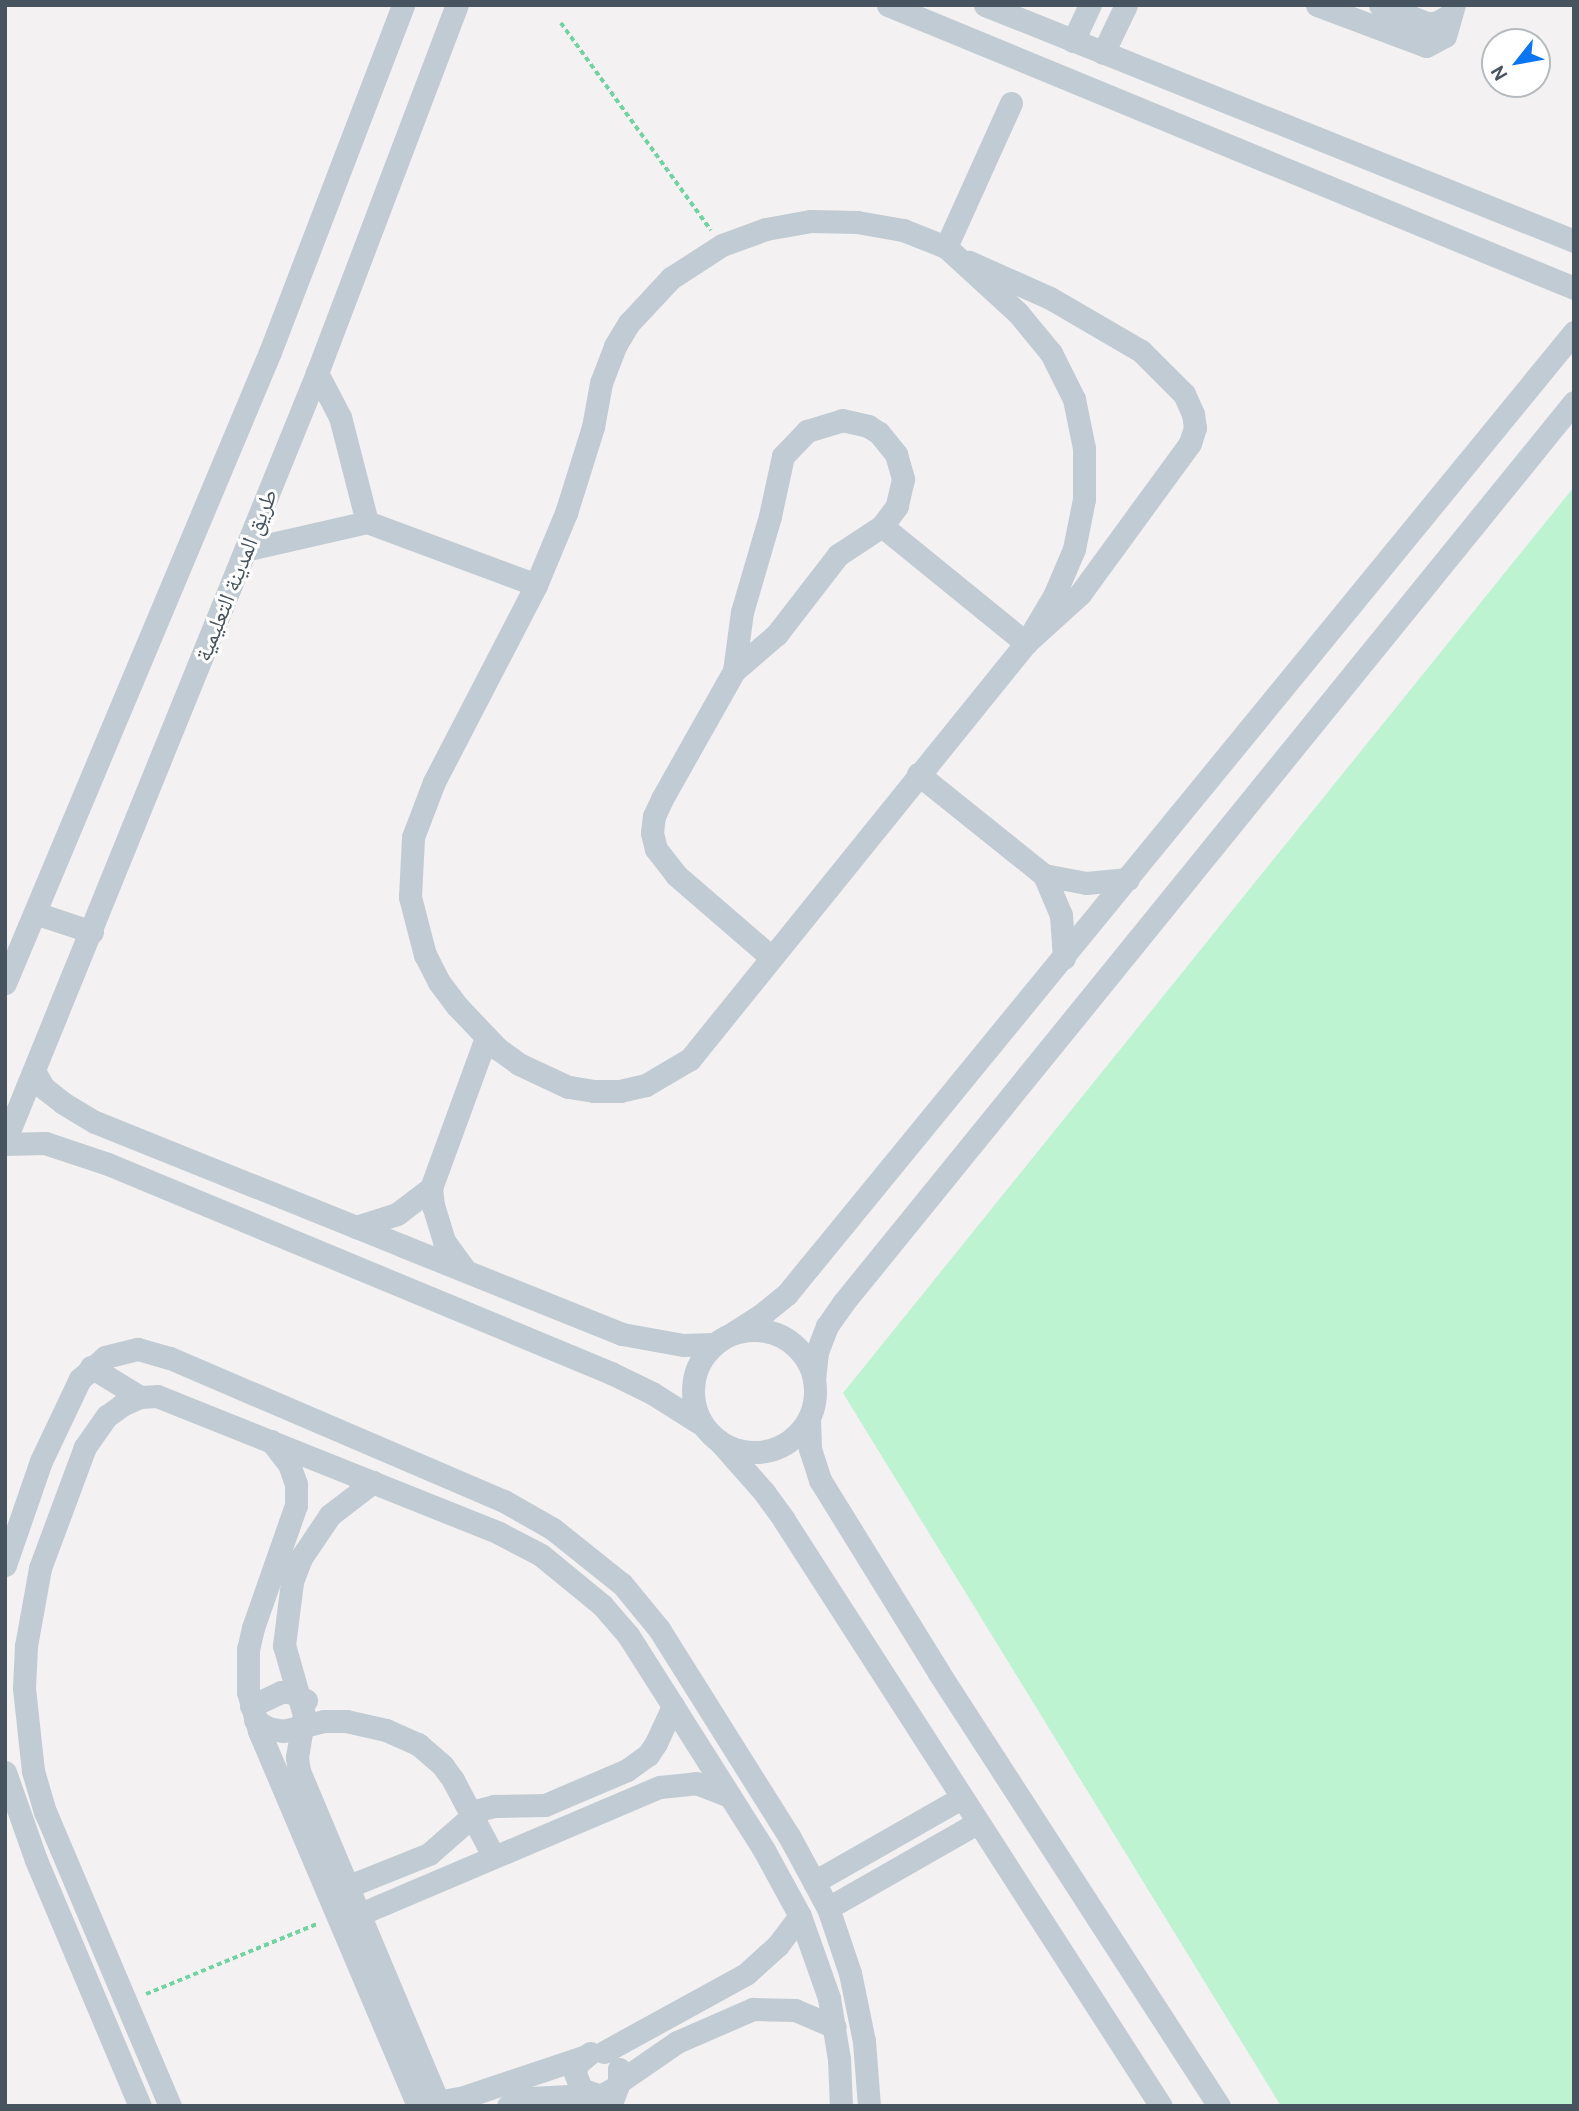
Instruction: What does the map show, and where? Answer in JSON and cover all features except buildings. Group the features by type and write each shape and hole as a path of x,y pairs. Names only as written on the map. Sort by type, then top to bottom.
{"street":[{"path":"8,971 35,913 270,352 403,5"},
{"name":"طريق المدينة التعليمية","path":"5,1143 317,373 457,5"},
{"path":"888,5 1574,288"},
{"path":"985,5 1574,241"},
{"path":"1073,41 1090,5"},
{"path":"1103,53 1126,5"},
{"path":"1317,5 1426,46 1445,36 1452,10"},
{"path":"1380,5 1427,23 1436,23 1452,10"},
{"path":"951,252 1011,103"},
{"path":"823,221 857,222 903,230 951,252 1037,292 1141,351 1172,379 1193,414 1195,428 1189,443 1080,594 1026,643 690,1059 646,1085 620,1091 568,1087 519,1064 486,1038 457,1006 425,955 410,897 410,867 422,809 536,585 566,513 593,427 601,383 615,346 629,323 671,278 722,246 766,229 823,221"},
{"path":"951,252 1018,313 1051,353 1074,399 1084,448 1084,499 1074,549 1054,596 1026,643"},
{"path":"1161,2106 784,1520 711,1433 694,1405 693,1383 699,1362 713,1344 761,1315 787,1294 1574,332"},
{"path":"317,373 340,417 367,522"},
{"path":"5,1143 45,1143 108,1164 611,1373 740,1451 776,1449 792,1440 809,1419 815,1402 817,1353 827,1326 842,1303 1574,402"},
{"path":"734,671 742,612 770,516 779,467 797,438 818,425 842,420 868,426 889,442 896,454 902,479 897,506 882,526 838,555 777,634 734,671 654,816 652,833 656,849 670,869 771,957"},
{"path":"245,550 367,522 536,585"},
{"path":"882,526 1026,643"},
{"path":"918,774 1044,875 1086,883 1128,879"},
{"path":"1044,875 1061,915 1064,958"},
{"path":"35,913 92,932"},
{"path":"465,1270 444,1241 433,1206 431,1188 486,1038"},
{"path":"35,1073 44,1088 88,1118 622,1334 683,1345 713,1344"},
{"path":"356,1227 397,1214 431,1188"},
{"path":"733,1333 753,1329 776,1333 793,1344 807,1359 814,1380"},
{"path":"40,1568 6,1561 56,1426 80,1379 91,1367 121,1351 154,1352 504,1501 553,1529 600,1564 641,1606 789,1836 828,1908 858,2007 869,2106"},
{"path":"91,1367 140,1397"},
{"path":"5,1772 36,1860 140,2105 168,2099 45,1812 33,1771 24,1688 26,1646 40,1568 69,1486 94,1430 115,1410 140,1397 158,1396 184,1404 499,1533 541,1555 602,1605 628,1635 764,1850 800,1916 821,1970 835,2027 841,2106"},
{"path":"809,1419 810,1449 820,1479 947,1685 1219,2106"},
{"path":"268,1439 289,1464 297,1494 294,1515 248,1649 248,1681 253,1713 342,1907 428,2105 593,2055 746,1974 778,1945 800,1916"},
{"path":"342,1907 299,1771 297,1757 304,1726 300,1696 291,1678 284,1645 292,1582 314,1535 331,1515 373,1482"},
{"path":"541,1555 553,1529"},
{"path":"253,1713 281,1692 300,1696 346,1721 386,1730 418,1744 443,1766 494,1857"},
{"path":"342,1907 429,1854 472,1814 494,1806 545,1804 627,1770 648,1755 673,1706"},
{"path":"253,1713 275,1730 290,1731 304,1726 346,1721"},
{"path":"342,1907 494,1857 672,1784 708,1785 730,1796"},
{"path":"814,1882 961,1798"},
{"path":"828,1908 977,1823"},
{"path":"764,1850 789,1836"},
{"path":"508,2106 530,2098 600,2096 615,2092 677,2042 753,2008 796,2010 835,2027"},
{"path":"593,2055 619,2067 615,2092"},
{"path":"589,2095 581,2090 575,2073 593,2055"}],"path":[{"path":"561,23 722,246"},
{"path":"125,2003 342,1907"}],"green space":[{"path":"1574,487 1574,2106 1281,2106 843,1393"}]}
